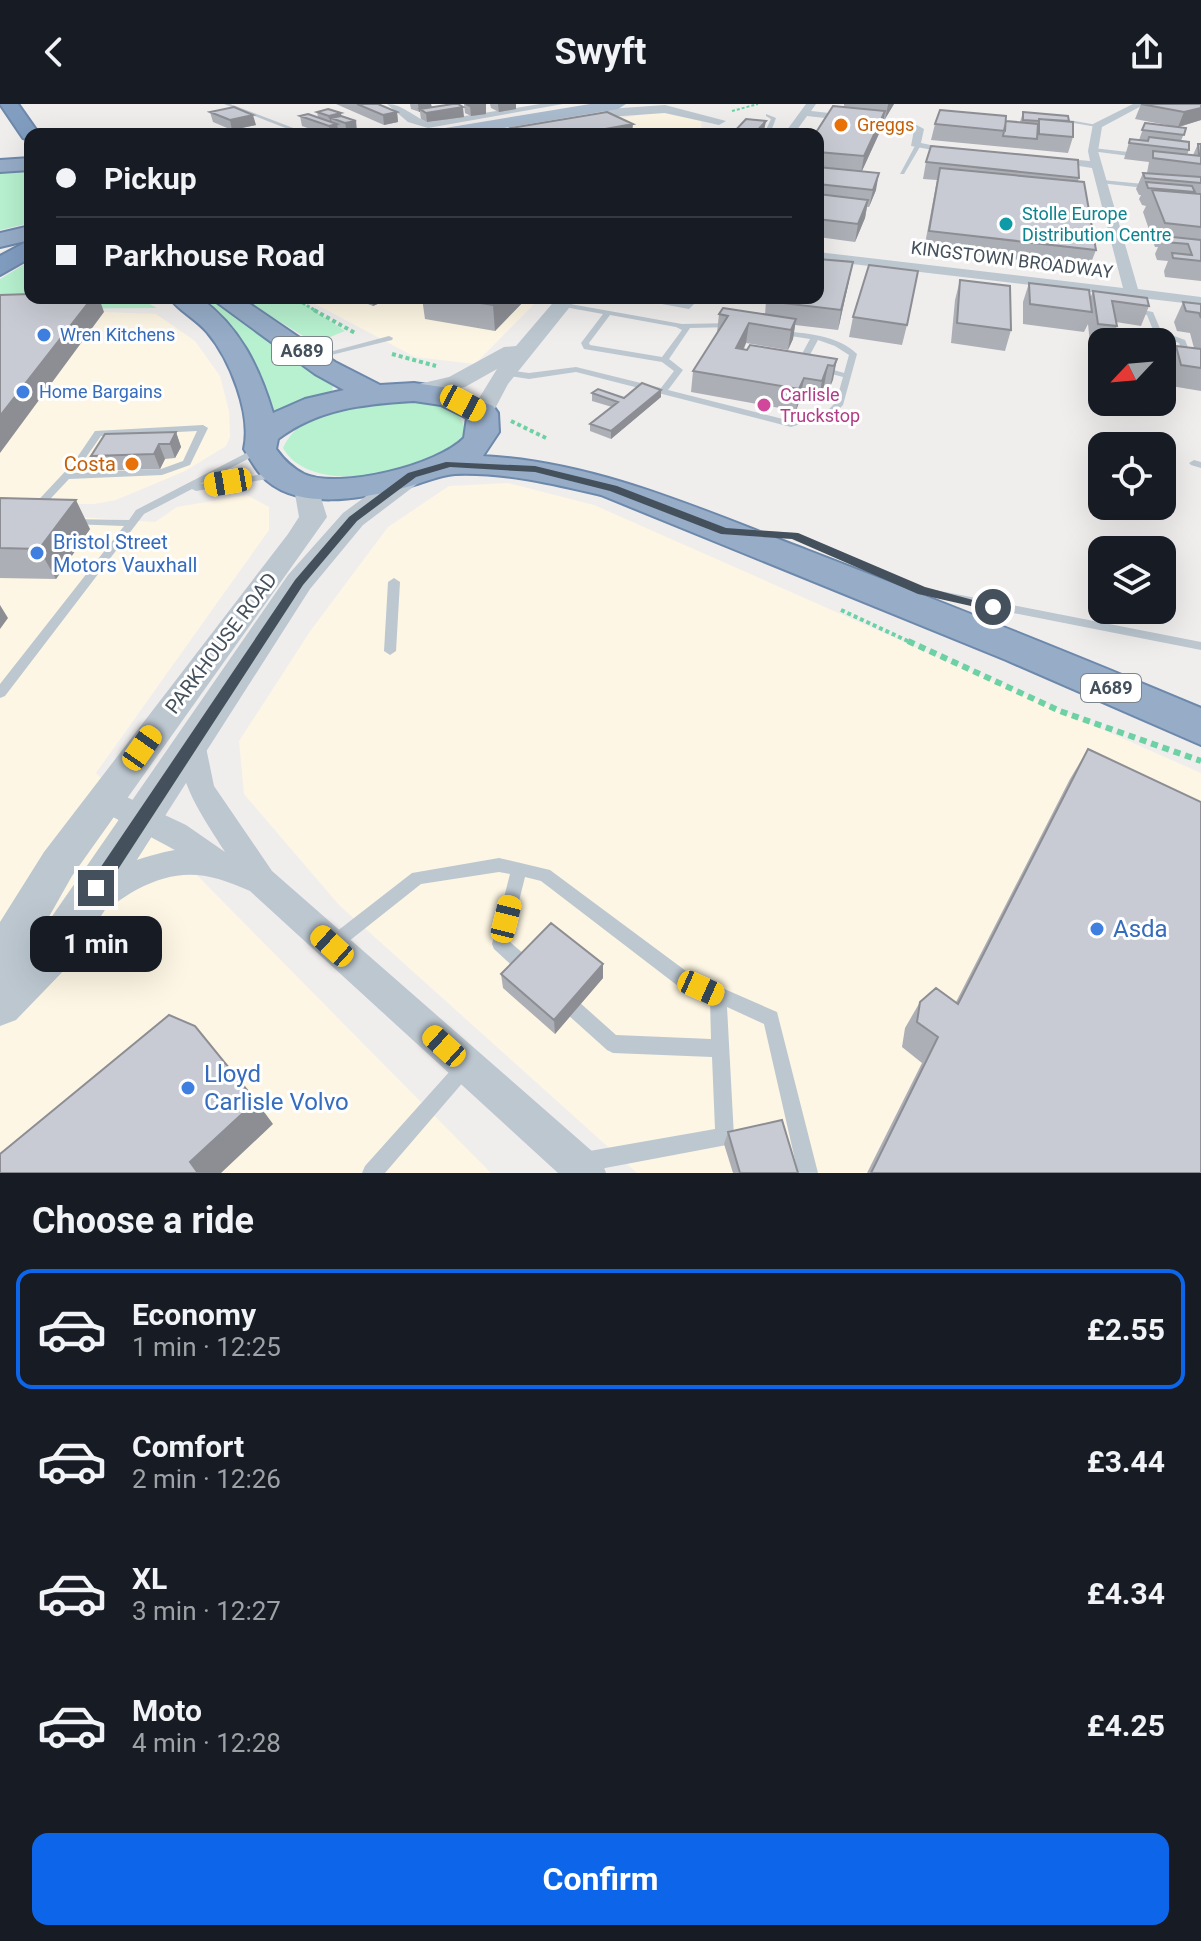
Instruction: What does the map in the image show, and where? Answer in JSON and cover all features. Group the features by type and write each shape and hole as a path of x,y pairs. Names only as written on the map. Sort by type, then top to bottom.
{"highway":[{"path":"9,104 27,128"},
{"path":"0,166 24,164"},
{"path":"1,253 24,237"},
{"path":"1,253 24,243"},
{"path":"1,253 24,248"},
{"path":"1,253 24,255"},
{"name":"A689","path":"190,304 210,320 240,356 277,462"},
{"name":"A689","path":"233,304 348,382 374,394"},
{"path":"414,392 449,397 484,417 483,434 476,444 449,464 412,475 338,488 277,462 302,410 334,400 414,392"},
{"name":"A689","path":"484,417 613,488 1021,649 1201,727"},
{"name":"A689","path":"449,464 535,469 613,488"}],"main road":[{"path":"479,128 646,104"},
{"path":"515,128 613,108"}],"street":[{"path":"392,104 411,120 428,125 558,104"},
{"path":"678,104 701,112"},
{"path":"688,104 718,127"},
{"path":"1132,293 1093,150 1097,126 1140,104"},
{"path":"613,108 665,109 718,127"},
{"path":"793,128 807,109 907,124 919,129 918,145 975,154"},
{"path":"1029,159 1097,165"},
{"name":"KINGSTOWN BROADWAY","path":"824,257 1117,299 1132,293 1201,301"},
{"path":"484,417 506,373 562,304"},
{"path":"414,392 457,382 484,370 529,342"},
{"name":"PARKHOUSE ROAD","path":"1,1002 0,961 58,864 313,517 277,462"},
{"name":"PARKHOUSE ROAD","path":"1,1002 56,949 84,907 169,797 194,740 299,582 353,519 412,475"},
{"path":"106,800 141,787 169,797 582,1168"},
{"path":"106,800 169,797"},
{"path":"169,797 176,834 214,861 261,881"},
{"path":"84,907 116,885 161,864 184,859 214,861"}],"lane":[{"path":"226,104 290,128"},
{"path":"786,112 807,109"},
{"path":"768,115 774,118 770,128"},
{"path":"1052,118 1097,126"},
{"path":"902,173 918,145"},
{"path":"1093,150 1137,155"},
{"path":"1102,182 1158,187"},
{"path":"1117,299 1150,314 1156,328"},
{"path":"577,304 683,326 719,323 746,327"},
{"path":"670,304 689,307 691,304"},
{"path":"608,312 585,343 587,347 664,360 679,370 664,390"},
{"path":"664,360 687,329 683,326"},
{"path":"506,373 529,376 576,369 791,424 832,411 840,403 853,354 848,348 815,338 774,331"},
{"path":"311,358 389,338"},
{"path":"815,338 801,363 847,376"},
{"path":"1176,340 1182,342 1189,361"},
{"path":"40,520 25,520 68,476 98,433 203,428 187,463 176,468 162,472 68,476"},
{"path":"0,693 140,512 181,491 277,462"},
{"path":"181,491 277,462"},
{"path":"55,521 131,523"},
{"path":"725,532 794,535 922,591 1201,646"},
{"path":"390,651 394,582"},
{"path":"332,946 417,878 499,865 545,875 684,980 771,1018 808,1173"},
{"path":"519,869 500,944 613,1044 719,1048"},
{"path":"582,1168 725,1137 718,995"},
{"path":"372,1173 467,1065"}],"path":[{"path":"304,304 369,342"},
{"path":"833,606 1060,711 1201,761"}],"shaded area":[{"path":"658,112 701,121 702,128 563,128"},
{"path":"315,304 534,304 475,364 415,357"},
{"path":"156,314 195,341 220,376 229,411 230,437 226,446 185,471 116,500 94,504 0,504 0,315"},
{"path":"508,483 594,505 1201,773 1201,1173 637,1173 339,905 244,794 239,741 311,630 388,527 449,486"},
{"path":"247,495 269,507 269,530 96,773 491,1173 0,1173 0,512 155,522 177,507"}],"green space":[{"path":"0,172 24,172 24,224 0,230"},
{"path":"24,265 24,304 149,304 157,308 0,309 0,279"},
{"path":"206,304 221,304 333,386 332,391 283,410 271,411 260,377 245,348"},
{"path":"251,304 305,304 345,331 315,343"},
{"path":"418,402 443,406 456,413 464,426 465,436 448,449 400,469 345,477 319,473 298,464 283,448 307,420 324,412 342,407"}],"building":[{"path":"357,104 378,104 397,112 383,115"},
{"path":"453,104 463,107 426,113 420,109"},
{"path":"1141,104 1201,104 1201,108 1184,112"},
{"path":"833,106 885,111 864,156 824,153 824,128 819,128"},
{"path":"234,107 253,115 230,120 210,112"},
{"path":"328,109 341,113 329,116 317,112"},
{"path":"940,110 1006,116 1005,131 935,124"},
{"path":"607,112 633,124 610,128 511,128"},
{"path":"1023,112 1068,116 1069,121 1023,120"},
{"path":"308,114 337,124 329,126 300,116"},
{"path":"341,116 356,121 345,123 331,118"},
{"path":"746,119 766,121 760,128 738,128"},
{"path":"1039,119 1073,122 1073,137 1039,134"},
{"path":"1006,121 1038,124 1037,139 1003,136"},
{"path":"1145,123 1186,128 1184,135 1142,130"},
{"path":"1149,137 1189,142 1189,150 1129,143 1130,139 1148,141"},
{"path":"931,146 1078,160 1079,178 926,162"},
{"path":"1153,151 1201,156 1201,164 1153,158"},
{"path":"824,168 879,173 873,190 824,185"},
{"name":"Stolle Europe Distribution Centre","path":"940,168 1084,182 1096,250 929,231"},
{"path":"1143,173 1201,177 1201,183 1145,178"},
{"path":"1146,182 1192,186 1195,192 1148,188"},
{"path":"1152,190 1201,194 1201,227 1165,223"},
{"path":"824,195 868,200 858,224 824,220"},
{"path":"1163,236 1201,240 1201,261 1173,258 1172,253 1192,255 1188,244 1165,242"},
{"path":"824,260 853,262 841,310 791,304 824,304"},
{"path":"869,265 918,271 907,325 853,317"},
{"path":"960,280 1010,286 1011,330 957,323"},
{"path":"1029,283 1089,290 1092,312 1030,304"},
{"path":"1093,291 1147,298 1149,306 1112,301 1117,326 1098,324"},
{"path":"24,294 24,304 87,304 0,416 0,295"},
{"path":"1183,302 1201,304 1201,318 1199,313 1186,311"},
{"path":"723,308 796,319 791,330 749,323 736,348 747,350 750,345 837,359 834,366 828,365 822,381 804,378 799,389 693,371 728,316 719,314"},
{"path":"1176,346 1201,349 1201,368 1181,365"},
{"path":"642,383 661,390 611,431 590,424 618,402 592,393 598,389 624,398"},
{"path":"176,432 170,444 159,444 154,454 91,456 105,434"},
{"path":"0,498 76,500 39,549 0,548"},
{"name":"Asda","path":"1088,749 1201,802 1201,1173 871,1173 938,1037 917,1022 920,1002 936,988 958,1004"},
{"path":"551,923 603,964 554,1020 501,974"},
{"name":"Lloyd Carlisle Volvo","path":"169,1015 195,1026 256,1101 190,1162 198,1173 0,1173 0,1154"},
{"path":"782,1120 798,1173 740,1173 728,1132"}],"place":[{"name":"Greggs","path":"841,125"},
{"name":"Stolle Europe Distribution Centre","path":"1006,224"},
{"name":"Wren Kitchens","path":"44,335"},
{"name":"Home Bargains","path":"23,392"},
{"name":"Carlisle Truckstop","path":"764,405"},
{"name":"Costa","path":"132,464"},
{"name":"Bristol Street Motors Vauxhall","path":"37,553"},
{"name":"Asda","path":"1097,929"},
{"name":"Lloyd Carlisle Volvo","path":"188,1088"}],"route":[{"path":"96,888 299,582 353,519 412,475 449,464 535,469 613,488 725,532 794,535 922,591 993,607"}]}
